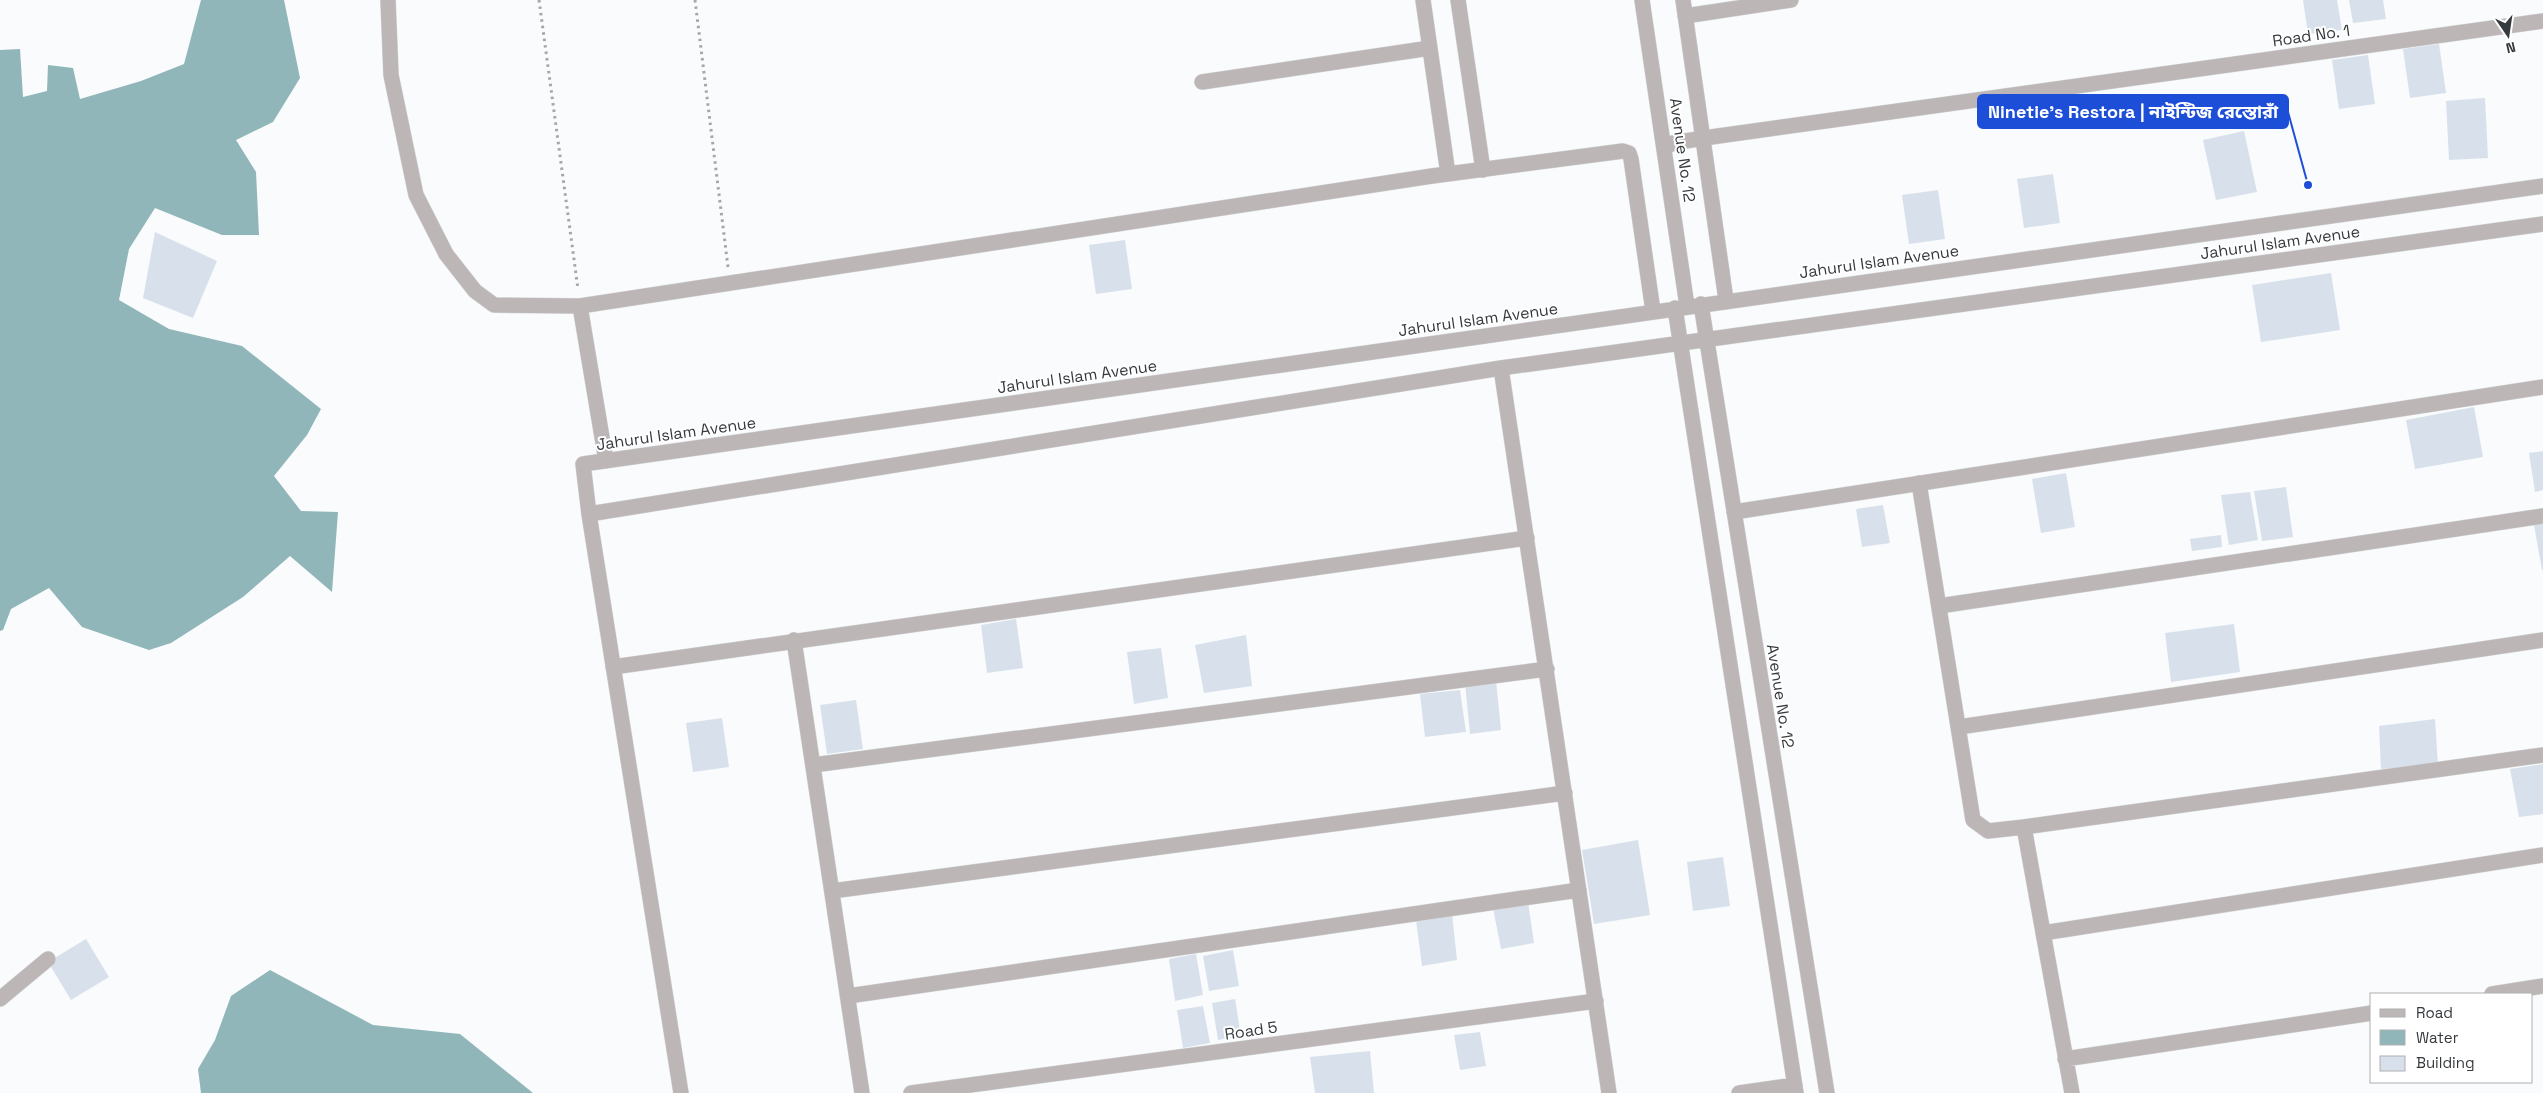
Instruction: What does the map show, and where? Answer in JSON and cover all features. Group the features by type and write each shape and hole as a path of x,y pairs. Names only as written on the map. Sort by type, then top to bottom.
{"street":[{"path":"388,0 391,75 416,195 446,254 475,291 494,305 580,306 1448,174 1623,151 1629,153 1631,159 1653,311"},
{"path":"1423,0 1448,174"},
{"path":"1458,0 1483,170"},
{"name":"Avenue No. 12","path":"1642,0 1666,147 1688,306 1681,343 1795,1089"},
{"name":"Avenue No. 12","path":"1682,0 1704,138 1726,300"},
{"path":"1685,16 1791,0"},
{"name":"Road No. 1","path":"1666,147 1672,143 1704,138 2543,21"},
{"path":"1202,82 1430,48"},
{"name":"Jahurul Islam Avenue","path":"2543,186 1726,300 606,460 583,464 589,514 1501,368 2543,224"},
{"path":"580,306 606,460"},
{"name":"Avenue No. 12","path":"1688,306 1706,339 1827,1093"},
{"path":"1501,368 1609,1093"},
{"path":"1734,512 2543,387"},
{"path":"1919,483 1974,820 1988,831 2543,755"},
{"path":"589,514 681,1093"},
{"path":"1939,606 2543,516"},
{"path":"613,667 1527,538"},
{"path":"794,640 862,1093"},
{"path":"1959,727 2543,640"},
{"path":"813,765 1546,668"},
{"path":"832,891 1565,793"},
{"path":"2024,827 2072,1093"},
{"path":"2042,933 2543,855"},
{"path":"848,996 1579,890"},
{"path":"0,999 48,959"},
{"path":"2498,993 2543,986"},
{"name":"Road 5","path":"910,1093 1596,1001"},
{"path":"2065,1059 2370,1012"},
{"path":"1739,1093 1795,1089"}],"path":[{"path":"539,0 580,306"},
{"path":"694,0 730,283"}],"water":[{"path":"201,0 284,0 300,78 273,122 236,140 256,172 259,235 222,235 155,208 129,249 119,300 169,329 242,346 321,409 307,435 274,476 301,511 338,512 332,592 290,556 243,597 171,643 149,650 82,627 49,588 11,609 3,630 0,631 0,50 20,49 23,97 47,91 48,65 73,68 80,99 141,81 184,64"},
{"path":"270,970 373,1025 460,1034 533,1093 201,1093 198,1069 215,1040 231,996"}],"building":[{"path":"2303,0 2337,0 2342,30 2308,34"},
{"path":"2349,0 2383,0 2386,19 2353,23"},
{"path":"2439,44 2446,93 2410,98 2403,49"},
{"path":"2368,55 2375,104 2339,109 2332,60"},
{"path":"2485,98 2488,158 2449,160 2446,101"},
{"path":"2244,131 2257,192 2216,200 2203,140"},
{"path":"2053,174 2060,223 2024,228 2017,179"},
{"path":"1938,190 1945,239 1909,244 1902,195"},
{"path":"155,232 217,261 193,318 143,298"},
{"path":"1125,240 1132,289 1096,294 1089,245"},
{"path":"2331,273 2340,330 2261,342 2252,285"},
{"path":"2474,407 2483,457 2415,469 2406,420"},
{"path":"2543,451 2543,490 2535,492 2529,453"},
{"path":"2066,473 2075,527 2041,533 2032,479"},
{"path":"2286,487 2293,537 2262,541 2254,491"},
{"path":"2250,492 2258,540 2229,545 2221,495"},
{"path":"1883,505 1890,543 1862,547 1856,509"},
{"path":"2543,523 2543,570 2542,570 2534,525"},
{"path":"2221,535 2222,547 2192,551 2190,539"},
{"path":"1016,619 1023,668 987,673 981,625"},
{"path":"2234,624 2240,672 2171,682 2165,633"},
{"path":"1246,635 1252,686 1204,693 1195,645"},
{"path":"1161,648 1168,698 1134,704 1127,652"},
{"path":"1496,681 1501,730 1470,734 1465,683"},
{"path":"1460,690 1466,732 1425,737 1420,694"},
{"path":"856,700 863,749 827,754 820,705"},
{"path":"722,718 729,767 693,772 686,723"},
{"path":"2435,719 2438,765 2381,769 2379,726"},
{"path":"2543,764 2543,814 2519,817 2510,769"},
{"path":"1638,840 1650,915 1594,924 1582,850"},
{"path":"1723,857 1730,906 1693,911 1687,862"},
{"path":"1528,902 1534,943 1501,949 1493,908"},
{"path":"1452,914 1457,960 1422,966 1416,920"},
{"path":"86,939 109,977 71,1000 48,962"},
{"path":"1233,950 1239,986 1209,991 1203,956"},
{"path":"1196,954 1203,995 1175,1001 1169,959"},
{"path":"1235,999 1241,1036 1218,1040 1212,1003"},
{"path":"1203,1006 1210,1043 1183,1048 1177,1010"},
{"path":"1480,1032 1486,1066 1460,1070 1454,1035"},
{"path":"1370,1051 1374,1093 1315,1093 1310,1057"}],"place":[{"name":"Ninetie's Restora | নাইন্টিজ রেস্তোরাঁ","path":"2308,185"}]}
